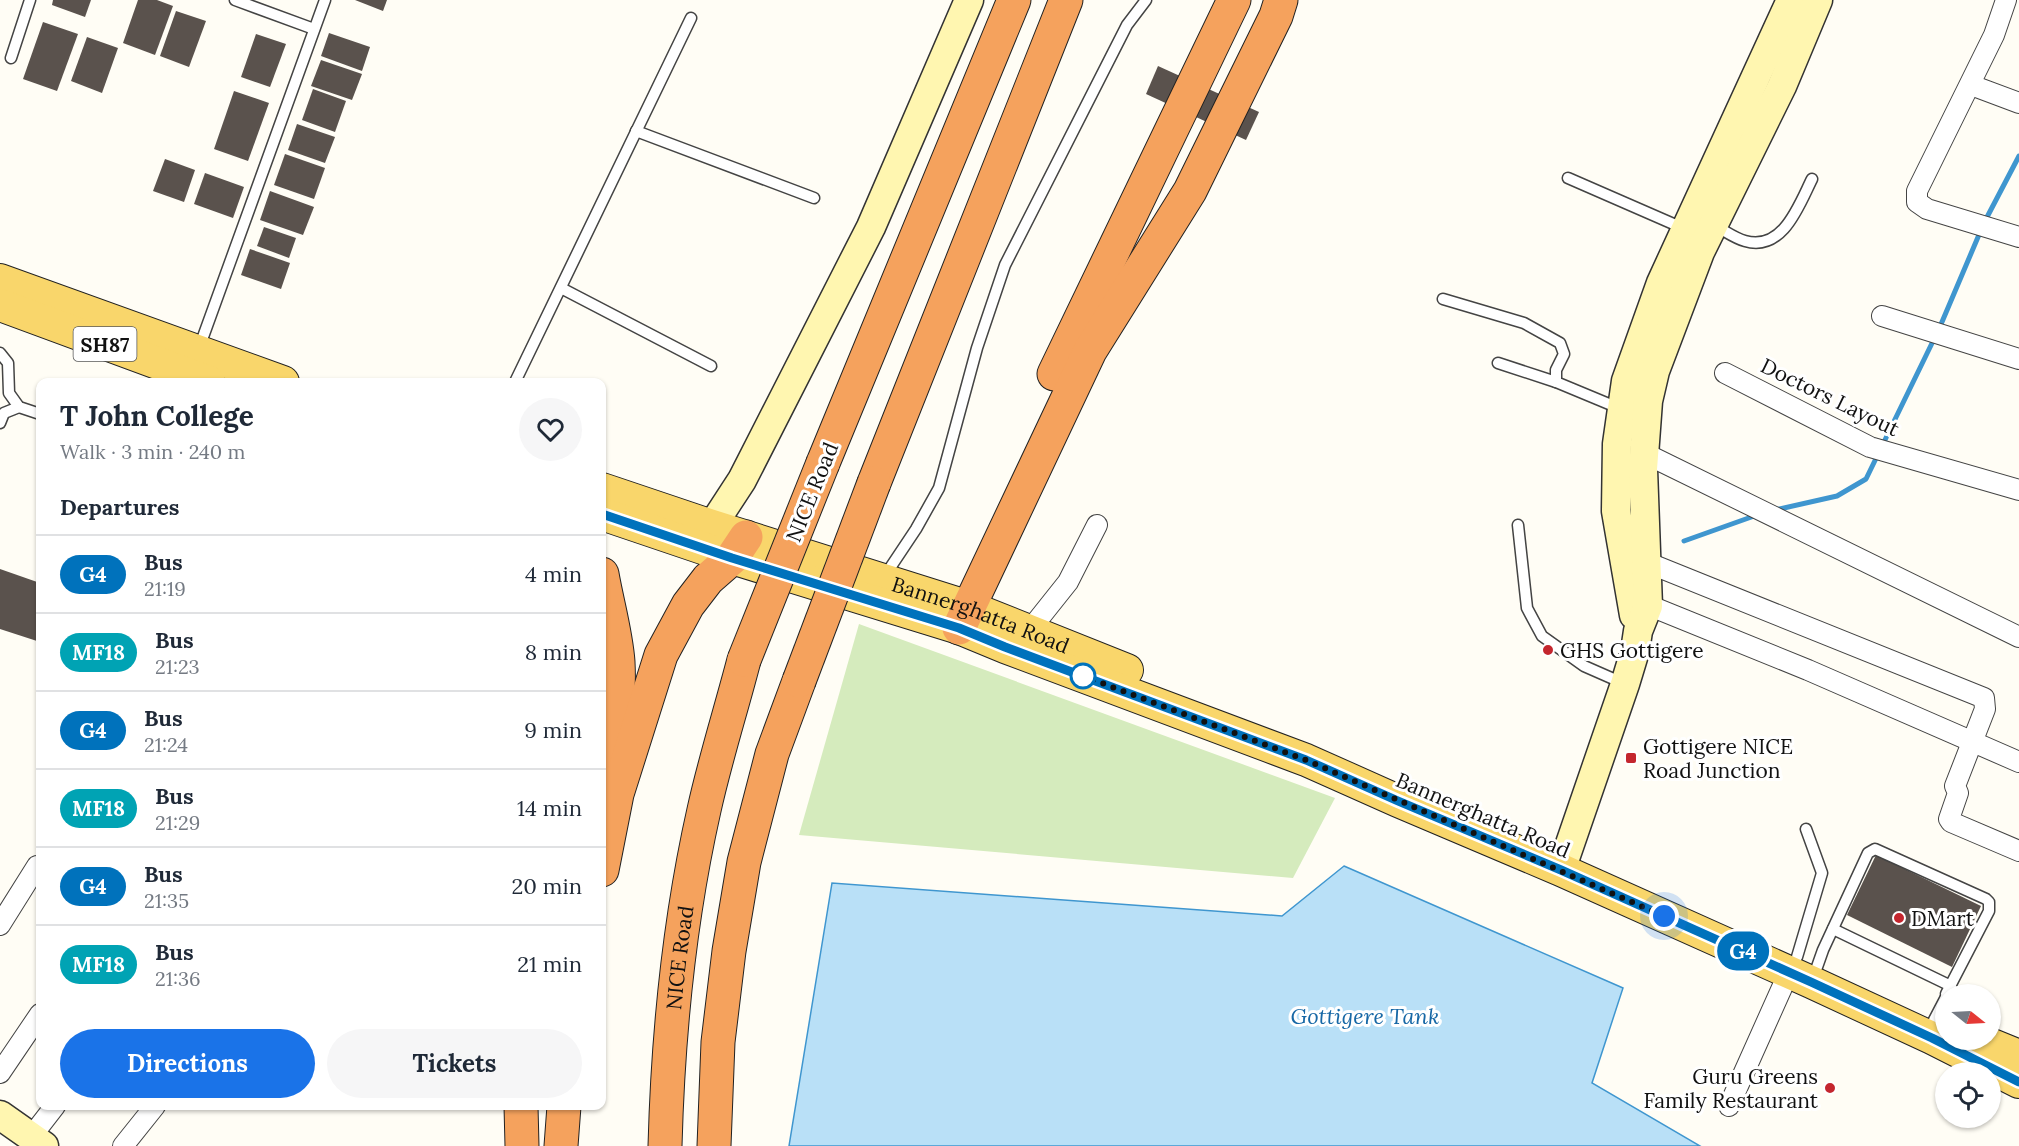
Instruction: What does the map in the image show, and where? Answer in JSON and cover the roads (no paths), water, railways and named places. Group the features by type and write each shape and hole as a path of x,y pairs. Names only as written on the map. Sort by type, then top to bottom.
{"highway":[{"name":"NICE Road","path":"665,1146 666,1091 675,971 704,809 744,660 1014,0"},
{"path":"714,1146 718,1042 729,951 744,862 772,754 874,483 1066,0"},
{"path":"954,614 988,512 1234,0"},
{"path":"954,614 1090,351 1190,191 1276,16 1281,0"},
{"path":"606,850 617,794 661,655 688,605 708,579 739,548"},
{"path":"606,596 618,660 618,695 613,743 606,774"},
{"path":"521,1110 522,1146"},
{"path":"561,1146 564,1110"},
{"path":"579,1146 580,1110"}],"main road":[{"path":"712,526 742,480 871,227 969,0"},
{"path":"1564,860 1635,651 1646,562 1644,453 1648,400 1655,371 1700,252 1697,223 1791,0"},
{"path":"1639,611 1616,511 1617,444 1626,381 1661,283 1782,86 1818,0"},
{"name":"SH87","path":"0,280 196,373"},
{"name":"SH87","path":"0,305 196,373 244,378"},
{"name":"Bannerghatta Road","path":"606,490 712,526 739,548 954,614 1029,631 1406,782 1564,860 1801,965 1932,1038 2019,1082"},
{"name":"Bannerghatta Road","path":"606,515 882,580 954,614 1012,650 1306,760 1398,801 1564,860"},
{"name":"Bannerghatta Road","path":"1801,965 1935,1001"},
{"path":"2001,1049 2019,1056"}],"street":[{"path":"2006,0 1994,35 1971,85 1917,191 1917,202 1927,209 2019,237"},
{"path":"1971,85 2019,103"},
{"path":"1882,316 2019,359"},
{"name":"Doctors Layout","path":"1725,373 1881,450 2018,486"},
{"path":"1644,453 2019,637"},
{"path":"1029,631 1068,582 1097,525"},
{"path":"1646,562 1984,698 1985,709 1954,786 1958,793 1949,819 1950,822 2019,851"},
{"path":"1639,611 1808,670 2019,762"},
{"path":"0,925 36,868"},
{"path":"1729,1106 1801,965"},
{"path":"0,1073 36,1020"},
{"path":"21,1134 50,1110"},
{"path":"123,1146 151,1110"}],"lane":[{"path":"11,58 30,0"},
{"path":"235,0 315,29"},
{"path":"196,373 325,0"},
{"path":"882,580 916,529 939,488 977,348 1005,265 1127,25 1146,0"},
{"path":"517,378 691,18"},
{"path":"636,130 814,198"},
{"path":"1568,178 1745,242 1763,242 1779,234 1791,222 1812,179"},
{"path":"561,288 711,366"},
{"path":"1443,299 1524,323 1560,343 1564,354 1556,370 1556,382"},
{"path":"0,353 8,363 9,393 19,407 36,413"},
{"path":"1498,363 1556,382 1622,409"},
{"path":"0,423 4,413 19,407"},
{"path":"1518,525 1527,609 1542,636 1584,666 1625,684"},
{"path":"1801,965 1822,873 1806,829"},
{"path":"1801,965 1833,928 1868,853 1875,849 1989,902 1989,911 1954,984"},
{"path":"1833,928 1935,997"}],"water":[{"name":"Gottigere Tank","path":"1344,866 1623,988 1592,1083 1700,1146 789,1146 832,883 1282,916"}],"waterway":[{"path":"1985,221 2019,156"},
{"path":"1939,329 1981,230"},
{"path":"1775,510 1837,496 1866,479 1935,337"},
{"path":"1684,541 1757,515"}],"place":[{"name":"GHS Gottigere","path":"1548,650"},
{"name":"Gottigere NICE Road Junction","path":"1631,758"},
{"name":"DMart","path":"1899,918"},
{"name":"Guru Greens Family Restaurant","path":"1830,1088"}]}
